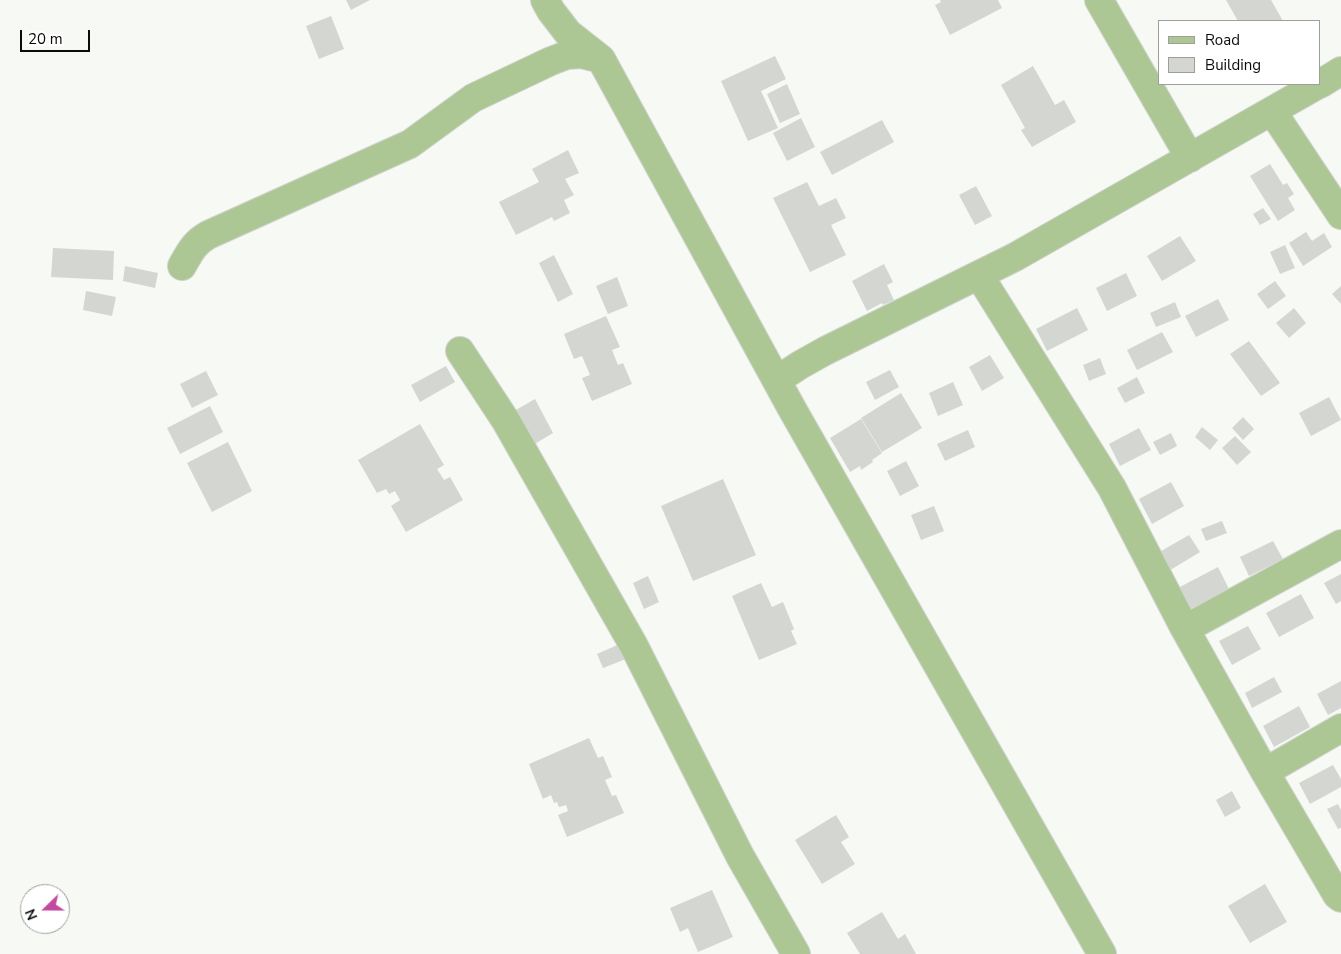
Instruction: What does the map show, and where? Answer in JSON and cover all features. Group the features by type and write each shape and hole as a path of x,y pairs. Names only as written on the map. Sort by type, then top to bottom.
{"street":[{"path":"545,0 568,33 601,59 777,380 1102,954"},
{"path":"1099,0 1190,158"},
{"path":"182,266 193,246 199,240 410,144 473,98 550,61 567,55 581,54 601,59"},
{"path":"1321,83 1341,71"},
{"path":"777,380 825,351 1015,258 1318,85"},
{"path":"1272,111 1341,215"},
{"path":"979,275 1112,488 1184,629 1265,772 1337,895 1341,898"},
{"path":"460,351 506,421 629,638 740,856 796,954"},
{"path":"1184,629 1341,544"},
{"path":"1265,772 1341,728"}],"building":[{"path":"346,0 370,0 351,10"},
{"path":"940,0 998,0 1002,8 950,35 935,5 941,2"},
{"path":"1226,0 1271,0 1282,20 1237,20"},
{"path":"331,16 344,49 319,59 306,26"},
{"path":"775,56 786,79 761,91 778,128 748,141 721,81"},
{"path":"1033,66 1055,105 1064,100 1076,122 1032,147 1021,130 1025,128 1001,85"},
{"path":"787,84 800,114 780,123 767,94"},
{"path":"801,118 815,147 787,161 773,133"},
{"path":"882,120 894,142 832,175 820,152"},
{"path":"568,150 579,173 565,179 574,195 564,200 570,213 554,221 552,217 516,235 499,202 539,182 532,169"},
{"path":"1270,164 1283,185 1287,183 1294,194 1288,198 1295,210 1278,221 1250,176"},
{"path":"807,182 819,206 836,198 846,218 831,225 846,255 810,272 773,198"},
{"path":"976,186 992,216 975,225 959,195"},
{"path":"1263,208 1271,219 1260,225 1253,214"},
{"path":"1306,232 1312,241 1324,233 1332,247 1303,266 1289,243"},
{"path":"1180,236 1196,261 1162,281 1147,256"},
{"path":"1285,245 1295,268 1280,274 1270,252"},
{"path":"53,248 114,251 113,280 51,277"},
{"path":"554,255 573,294 558,302 539,263"},
{"path":"884,264 893,282 887,285 894,300 883,305 882,303 867,311 852,281"},
{"path":"125,266 158,273 155,288 123,281"},
{"path":"1126,273 1137,296 1107,311 1096,288"},
{"path":"617,277 628,306 608,314 596,286"},
{"path":"1275,281 1286,296 1268,309 1257,294"},
{"path":"1341,286 1341,304 1332,294"},
{"path":"86,291 116,297 112,316 83,310"},
{"path":"1218,299 1229,320 1196,337 1185,316"},
{"path":"1175,302 1181,317 1156,327 1150,313"},
{"path":"1077,308 1088,330 1047,351 1036,329"},
{"path":"1294,308 1306,323 1289,338 1276,323"},
{"path":"606,316 620,347 612,350 618,365 623,363 632,384 592,401 582,378 590,375 582,356 574,359 564,334"},
{"path":"1162,332 1173,352 1137,370 1127,350"},
{"path":"1249,341 1280,383 1261,396 1230,354"},
{"path":"990,355 1004,378 982,391 969,367"},
{"path":"1100,358 1106,374 1089,381 1083,365"},
{"path":"446,366 455,382 420,402 411,385"},
{"path":"890,370 899,387 875,400 866,382"},
{"path":"206,371 218,395 192,408 180,384"},
{"path":"1137,377 1145,393 1125,403 1117,388"},
{"path":"953,382 963,405 938,416 929,393"},
{"path":"901,393 922,428 882,452 861,418"},
{"path":"1329,397 1341,420 1311,436 1299,413"},
{"path":"535,399 553,433 533,445 514,411"},
{"path":"210,406 223,432 180,454 167,428"},
{"path":"1243,417 1254,429 1243,440 1232,428"},
{"path":"861,419 882,453 861,470 860,466 850,472 830,438"},
{"path":"420,424 444,465 437,469 444,480 450,477 463,500 406,532 391,506 400,500 395,491 389,494 386,489 377,493 358,460"},
{"path":"1202,427 1218,440 1210,450 1195,437"},
{"path":"1139,428 1151,450 1120,466 1109,444"},
{"path":"968,430 975,447 945,461 937,444"},
{"path":"1171,433 1177,446 1160,455 1153,442"},
{"path":"1235,436 1251,452 1237,465 1222,448"},
{"path":"228,442 252,491 212,512 187,463"},
{"path":"906,461 919,486 900,496 887,471"},
{"path":"723,479 756,555 693,581 661,506"},
{"path":"1171,482 1184,506 1152,524 1139,499"},
{"path":"934,506 944,531 921,540 911,515"},
{"path":"1222,521 1227,533 1206,541 1201,529"},
{"path":"1189,535 1200,552 1167,572 1156,554"},
{"path":"1273,541 1283,559 1249,576 1240,557"},
{"path":"1218,567 1229,589 1188,610 1176,589"},
{"path":"1341,574 1341,601 1336,604 1324,583"},
{"path":"648,576 659,602 644,609 633,583"},
{"path":"761,583 772,607 783,602 794,629 791,631 797,644 759,660 732,596"},
{"path":"1301,594 1314,618 1279,637 1266,613"},
{"path":"1248,626 1261,649 1232,665 1219,641"},
{"path":"624,642 631,657 603,668 597,654"},
{"path":"1274,677 1282,692 1252,708 1245,693"},
{"path":"1341,681 1341,708 1328,715 1317,694"},
{"path":"1299,706 1310,727 1274,747 1263,726"},
{"path":"589,738 598,758 603,756 612,777 605,780 612,796 616,795 624,813 567,837 558,815 568,811 566,805 559,807 557,802 554,803 551,795 543,799 529,764"},
{"path":"1333,765 1341,779 1341,787 1310,804 1299,783"},
{"path":"1232,791 1241,808 1225,817 1216,800"},
{"path":"1338,804 1341,810 1341,828 1338,829 1327,809"},
{"path":"836,815 849,837 841,842 855,864 822,884 795,840"},
{"path":"1265,884 1287,922 1250,943 1228,906"},
{"path":"712,890 733,937 698,952 688,928 680,932 670,908"},
{"path":"882,912 898,939 905,934 916,954 860,954 847,933"}]}
